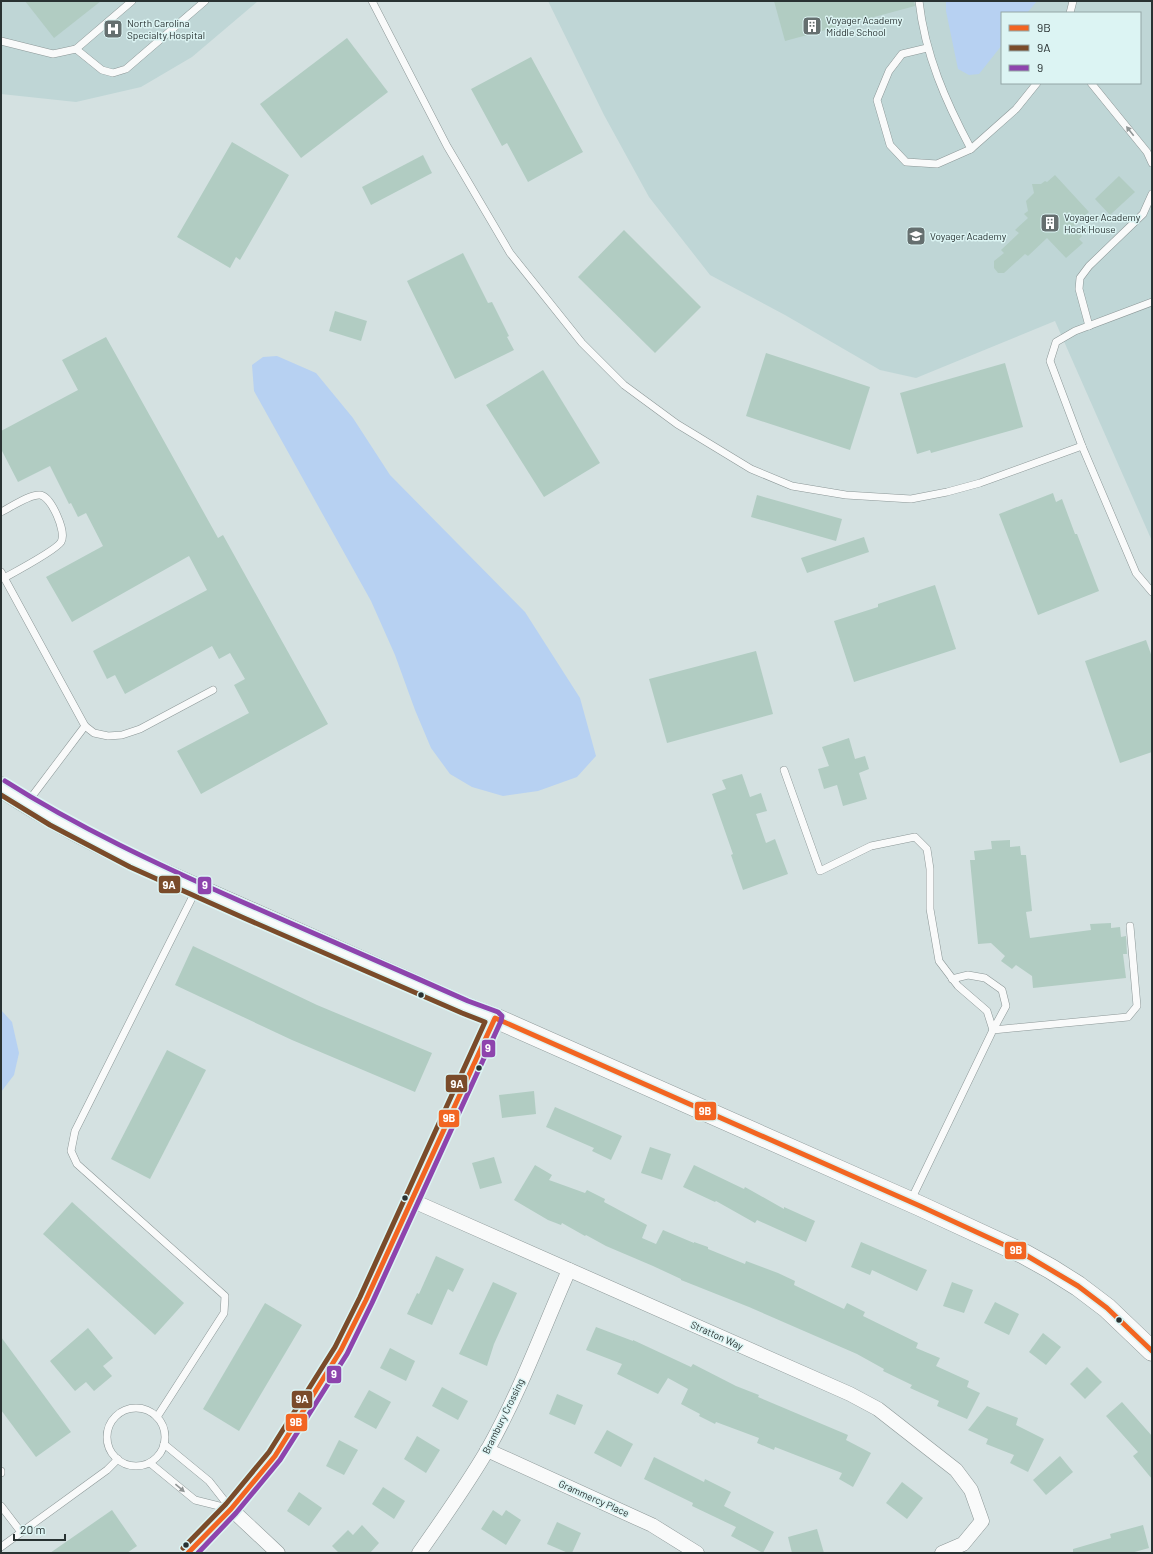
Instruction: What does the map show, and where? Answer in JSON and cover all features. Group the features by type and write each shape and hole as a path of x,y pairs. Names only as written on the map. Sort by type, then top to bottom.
{"street":[{"path":"1,787 26,804 102,846 465,1007 495,1018 1024,1254 1078,1286 1107,1308 1152,1351"},
{"path":"188,1553 231,1510 275,1456 341,1350 366,1300 495,1018"},
{"name":"Stratton Way","path":"411,1200 850,1394 878,1409 956,1470 972,1490 982,1521 964,1544 942,1553"},
{"name":"Brambury Crossing","path":"419,1553 459,1495 487,1450 506,1414 570,1270"},
{"name":"Grammercy Place","path":"487,1450 652,1524 697,1553"},
{"path":"231,1510 276,1552"}],"lane":[{"path":"1,41 53,54 76,49 132,1"},
{"path":"76,49 102,70 113,73 126,69 205,1"},
{"path":"372,1 447,146 510,253 582,343 624,385 677,424 751,469 792,486 846,495 911,499 947,492 980,483 1082,446"},
{"path":"919,1 927,48 951,112 971,149"},
{"path":"1070,12 1073,1"},
{"path":"927,48 902,54 889,72 877,100 890,145 906,162 937,164 971,149 1016,109 1036,84"},
{"path":"1092,84 1147,152 1152,163"},
{"path":"1089,326 1079,289 1080,278 1089,266 1143,214 1152,194"},
{"path":"1152,302 1075,331 1056,342 1050,361 1082,446 1136,573 1152,592"},
{"path":"1,512 34,495 42,495 48,499 64,532 62,542 54,549 3,575 85,726 94,732 108,736 122,735 140,729 213,690"},
{"path":"26,804 85,726"},
{"path":"784,770 820,871 870,846 908,838 915,837 927,849 930,869 930,909 939,962 958,986 987,1011 993,1030"},
{"path":"157,1417 224,1313 225,1296 77,1164 71,1151 75,1131 197,889"},
{"path":"993,1030 1128,1017 1137,1006 1130,926"},
{"path":"910,1202 1006,1006 1002,990 985,978 968,975 952,979"},
{"path":"136,1408 149,1411 157,1417 163,1425 165,1434 164,1444 157,1458 150,1463 142,1466 125,1464 118,1460 108,1444 110,1426 115,1418 122,1412 136,1408"},
{"path":"164,1444 209,1481 231,1510"},
{"path":"1,1547 107,1470 118,1460"},
{"path":"150,1463 195,1500 231,1510"},
{"path":"1,1506 21,1532"}],"shaded area":[{"name":"North Carolina Specialty Hospital","path":"1,1 258,1 192,57 141,87 76,102 1,94"},
{"name":"Voyager Academy","path":"548,1 1152,1 1152,541 1055,321 916,378 880,370 785,315 710,275 649,197 604,115"}],"water":[{"path":"946,1 1037,1 1028,12 1001,12 1001,46 979,74 969,75 958,69 946,11"},
{"path":"277,356 316,373 353,418 390,475 525,612 580,698 596,756 577,777 538,791 503,796 472,787 450,774 431,748 415,710 395,655 371,601 254,391 252,365 263,357"},
{"path":"1,1010 12,1022 19,1053 14,1075 1,1092"}],"building":[{"path":"25,1 101,1 54,38"},
{"name":"Voyager Academy Middle School","path":"774,1 914,1 915,6 785,41"},
{"path":"347,38 388,92 301,158 260,104"},
{"path":"531,57 583,152 528,182 507,143 502,146 471,89"},
{"path":"232,142 289,175 240,260 236,257 230,268 177,237"},
{"path":"423,155 432,173 371,205 362,187"},
{"name":"Voyager Academy Hock House","path":"1055,175 1089,212 1073,227 1082,236 1079,239 1083,243 1066,258 1047,238 1028,256 1025,254 1004,273 998,273 994,268 994,261 1004,253 1001,250 1019,233 1015,230 1028,218 1024,214 1028,211 1026,201 1034,193 1032,184 1041,184 1045,181 1047,182"},
{"path":"1119,176 1135,192 1110,215 1095,199"},
{"path":"624,230 701,307 655,353 578,277"},
{"path":"463,253 488,303 492,302 509,336 507,337 514,350 455,379 407,281"},
{"path":"335,311 367,321 361,341 329,331"},
{"path":"106,337 218,538 223,535 328,724 201,794 177,751 249,713 234,685 245,679 230,653 219,659 212,646 125,694 115,675 107,679 93,651 207,590 189,556 72,622 46,577 103,546 86,513 78,517 71,503 69,504 50,466 18,482 1,449 1,431 78,390 62,360"},
{"path":"766,353 870,387 850,450 746,416"},
{"path":"1005,363 1023,427 931,453 930,450 917,454 900,393"},
{"path":"543,370 600,463 544,497 486,405"},
{"path":"1053,493 1056,502 1062,499 1099,591 1038,615 999,514"},
{"path":"757,495 842,519 836,541 751,517"},
{"path":"864,537 869,552 807,573 801,558"},
{"path":"935,585 956,649 854,682 834,621 878,607 878,604"},
{"path":"1146,640 1152,657 1152,752 1120,763 1085,661"},
{"path":"756,651 773,714 667,743 649,679"},
{"path":"849,738 855,759 865,756 869,769 859,773 867,799 843,806 837,785 824,789 818,769 829,766 822,747"},
{"path":"742,774 750,797 761,793 767,811 756,814 766,843 775,839 788,874 743,890 731,855 733,854 712,794 726,789 722,780"},
{"path":"1010,840 1010,847 1020,846 1021,855 1026,855 1032,911 1026,912 1030,938 1091,930 1090,924 1111,923 1111,928 1120,927 1121,937 1126,936 1127,954 1123,954 1126,978 1033,988 1032,976 1016,965 1012,969 1001,961 1005,956 991,943 978,944 970,860 975,860 974,851 992,849 991,841"},
{"path":"193,946 317,1005 432,1053 415,1092 292,1040 175,985"},
{"path":"167,1050 206,1070 150,1179 111,1159"},
{"path":"534,1091 536,1114 502,1118 499,1095"},
{"path":"555,1107 622,1136 611,1160 592,1151 594,1148 546,1127"},
{"path":"650,1147 671,1154 662,1180 641,1173"},
{"path":"494,1157 502,1183 480,1189 472,1163"},
{"path":"535,1165 552,1175 549,1180 585,1193 587,1190 605,1199 604,1202 647,1225 642,1238 656,1244 663,1230 694,1243 708,1247 708,1249 745,1264 746,1261 778,1273 795,1281 794,1285 844,1309 847,1303 865,1312 863,1316 918,1343 916,1348 940,1358 936,1366 969,1381 967,1387 980,1393 967,1419 937,1406 939,1401 910,1388 912,1385 883,1371 884,1369 857,1354 749,1307 681,1280 606,1246 586,1235 585,1236 562,1223 561,1225 548,1220 514,1200"},
{"path":"694,1165 744,1189 745,1187 784,1209 784,1207 815,1221 806,1242 757,1220 755,1223 716,1201 715,1202 683,1187"},
{"path":"72,1202 184,1303 155,1335 43,1234"},
{"path":"861,1242 927,1270 917,1291 872,1270 870,1275 851,1267"},
{"path":"436,1256 464,1269 453,1292 448,1289 432,1325 407,1314 417,1293 419,1294"},
{"path":"493,1282 517,1293 494,1344 487,1366 459,1354"},
{"path":"952,1282 973,1290 964,1313 943,1306"},
{"path":"995,1302 1019,1314 1009,1335 984,1323"},
{"path":"265,1303 302,1325 239,1431 203,1409"},
{"path":"596,1327 633,1340 691,1367 693,1364 736,1386 759,1395 758,1397 848,1435 846,1440 871,1453 853,1487 839,1479 842,1473 775,1447 774,1450 757,1443 759,1438 716,1422 715,1424 699,1416 700,1414 681,1404 688,1389 668,1378 658,1394 617,1374 622,1364 586,1350"},
{"path":"88,1328 113,1358 103,1366 112,1376 94,1391 86,1382 75,1391 50,1361"},
{"path":"1043,1333 1061,1347 1046,1365 1029,1352"},
{"path":"1,1337 71,1432 36,1457 1,1410"},
{"path":"390,1348 415,1361 406,1381 380,1368"},
{"path":"1087,1367 1102,1382 1085,1399 1070,1384"},
{"path":"442,1387 468,1401 458,1420 432,1406"},
{"path":"369,1390 391,1402 376,1429 354,1417"},
{"path":"557,1394 583,1405 575,1425 549,1414"},
{"path":"1122,1402 1152,1436 1152,1479 1133,1456 1138,1452 1106,1416"},
{"path":"987,1406 1018,1418 1016,1425 1044,1439 1028,1472 1010,1463 1014,1455 986,1444 988,1439 968,1430"},
{"path":"607,1430 633,1444 621,1467 594,1453"},
{"path":"417,1436 440,1450 426,1473 404,1459"},
{"path":"339,1440 358,1450 344,1475 326,1466"},
{"path":"1060,1456 1073,1472 1046,1495 1033,1480"},
{"path":"654,1457 704,1482 705,1479 731,1492 724,1506 774,1532 763,1553 731,1536 736,1527 692,1506 693,1503 644,1479"},
{"path":"902,1482 923,1498 907,1519 886,1503"},
{"path":"383,1487 405,1501 394,1519 372,1504"},
{"path":"299,1492 322,1508 309,1526 287,1511"},
{"path":"112,1510 137,1546 127,1553 50,1553"},
{"path":"493,1510 502,1516 506,1510 521,1520 506,1545 481,1529"},
{"path":"557,1522 581,1533 572,1553 568,1553 547,1544"},
{"path":"362,1525 379,1543 370,1553 339,1553 332,1546 348,1530 353,1535"},
{"path":"1143,1525 1149,1548 1131,1553 1073,1553 1073,1549 1111,1538 1110,1534"},
{"path":"817,1529 824,1553 792,1553 788,1537"}],"transit line":[{"name":"9","path":"5,781 62,815 150,860 468,1001 498,1012 502,1016 372,1303 347,1354 280,1460 236,1513 198,1553"},
{"name":"9A","path":"1,795 50,825 130,867 485,1022 360,1297 335,1347 269,1452 226,1504 183,1548"},
{"name":"9B","path":"188,1553 231,1509 275,1456 341,1350 366,1300 495,1018 920,1206 1024,1254 1078,1286 1107,1308 1152,1351"}],"place":[{"name":"Voyager Academy Middle School","path":"812,26"},
{"name":"North Carolina Specialty Hospital","path":"113,29"},
{"name":"Voyager Academy Hock House","path":"1050,223"},
{"name":"Voyager Academy","path":"916,236"}]}
